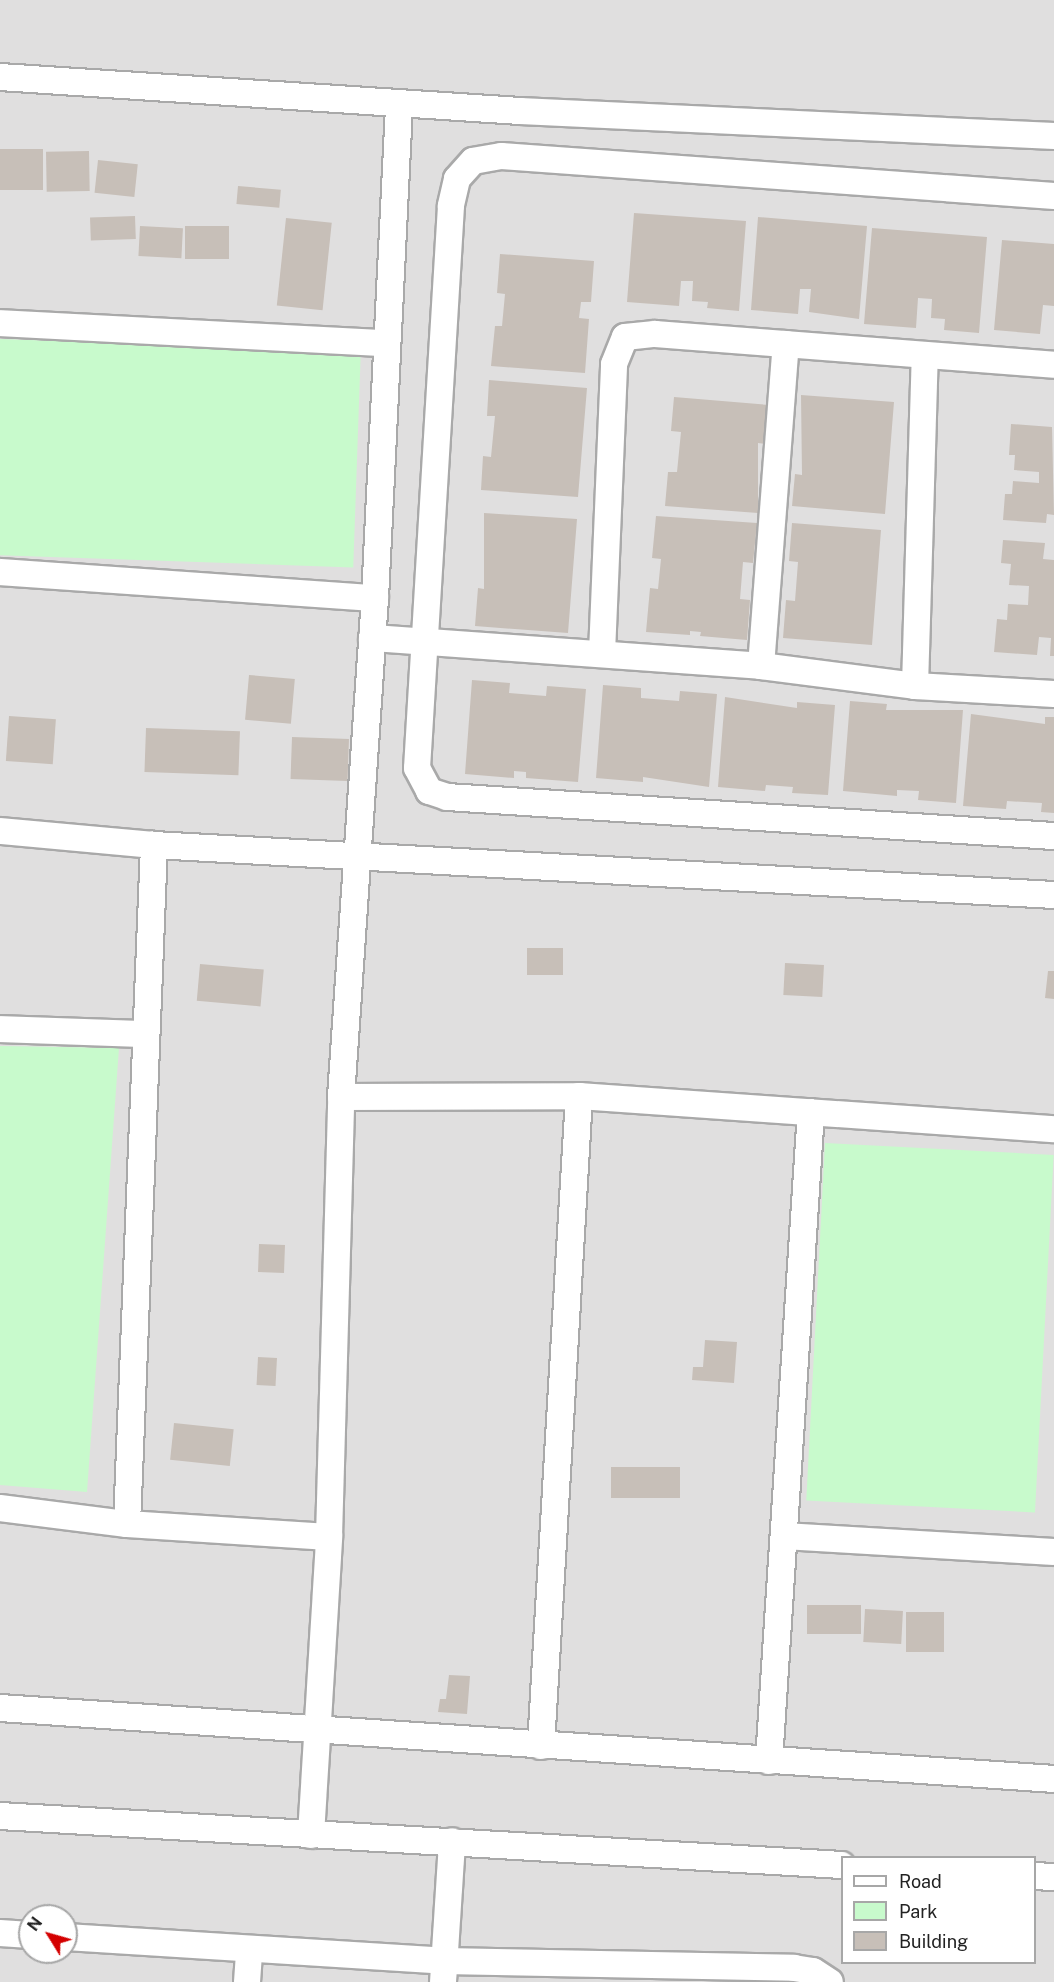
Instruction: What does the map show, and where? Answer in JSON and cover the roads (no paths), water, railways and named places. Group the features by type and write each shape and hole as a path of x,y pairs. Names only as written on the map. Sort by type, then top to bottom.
{"street":[{"path":"0,77 399,104 1054,136"},
{"path":"311,1835 329,1537 341,1097 375,598 399,104"},
{"path":"1054,196 501,156 473,161 457,179 451,206 417,768 429,791 447,797 1054,836"},
{"path":"0,322 386,343"},
{"path":"602,653 617,348 625,337 638,333 925,357 1054,365"},
{"path":"761,666 786,344"},
{"path":"915,686 925,357"},
{"path":"0,572 375,598"},
{"path":"372,638 761,666 915,686 1054,694"},
{"path":"0,831 153,844 1054,895"},
{"path":"127,1524 143,1034 153,844"},
{"path":"0,1029 143,1034"},
{"path":"341,1097 579,1096 1054,1129"},
{"path":"542,1746 579,1096"},
{"path":"770,1761 811,1112"},
{"path":"0,1508 127,1524 329,1537"},
{"path":"784,1536 1054,1552"},
{"path":"0,1708 317,1732 1054,1779"},
{"path":"0,1816 841,1864"},
{"path":"444,1971 452,1841"},
{"path":"1036,1876 1054,1877"},
{"path":"0,1933 18,1934"},
{"path":"78,1938 249,1950 444,1971 644,1975 794,1968 813,1971 830,1982"},
{"path":"247,1982 249,1950"}]}
